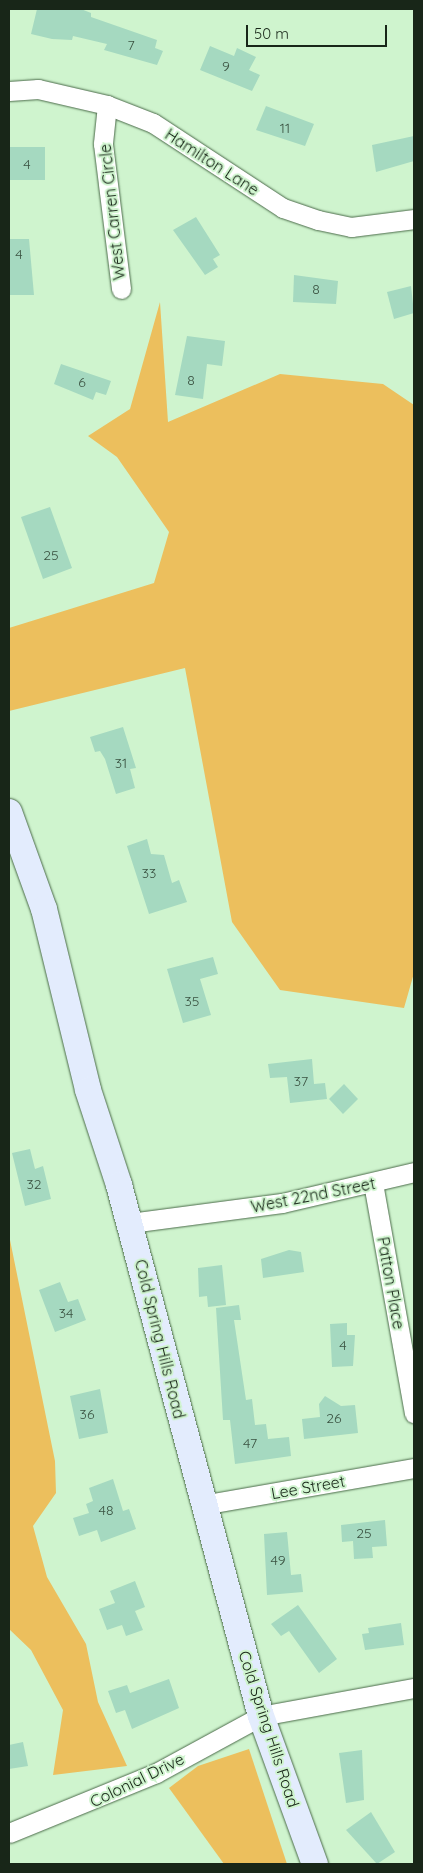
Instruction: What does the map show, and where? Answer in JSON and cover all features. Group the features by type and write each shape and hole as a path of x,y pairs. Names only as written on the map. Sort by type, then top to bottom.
{"street":[{"name":"Hamilton Lane","path":"9,91 38,89 106,105 153,123 283,208 351,226 414,219"},
{"name":"West Carren Circle","path":"106,105 103,144 121,289"},
{"name":"Cold Spring Hills Road","path":"9,812 44,908 88,1090 130,1223 202,1505 261,1716 315,1864"},
{"name":"West 22nd Street","path":"130,1223 282,1203 414,1172"},
{"name":"Patton Place","path":"373,1183 414,1413"},
{"name":"Lee Street","path":"202,1505 414,1468"},
{"name":"Colonial Drive","path":"9,1833 156,1773 261,1716 414,1688"}],"shaded area":[{"path":"160,302 168,422 280,374 383,384 414,405 414,973 404,1008 280,990 232,922 185,668 9,711 9,628 154,583 169,532 117,457 88,436 130,409"},
{"path":"9,1235 55,1461 56,1493 33,1526 47,1577 86,1644 98,1702 127,1766 53,1775 63,1710 31,1650 9,1629"},
{"path":"249,1749 287,1864 224,1864 169,1788 198,1766"}],"building":[{"path":"37,9 81,9 91,13 91,17 157,40 155,48 163,51 157,65 104,50 107,44 73,36 72,40 52,39 31,34"},
{"path":"210,46 234,56 237,48 256,57 249,70 260,75 252,91 200,70"},
{"path":"266,106 314,124 305,146 256,130"},
{"path":"414,136 414,161 376,172 372,145"},
{"path":"9,147 45,147 45,180 9,180"},
{"path":"196,217 220,255 213,259 218,267 205,275 173,230"},
{"path":"9,239 29,239 34,295 9,295"},
{"path":"294,275 338,281 336,304 293,302"},
{"path":"411,286 414,313 394,319 387,292"},
{"path":"187,336 225,341 222,366 207,364 203,399 175,395"},
{"path":"61,364 111,381 106,395 96,392 93,400 54,384"},
{"path":"50,507 72,568 43,579 21,517"},
{"path":"123,727 136,768 130,769 135,788 116,794 105,759 100,751 95,752 90,737"},
{"path":"147,839 151,854 164,855 172,883 179,880 187,902 149,914 127,846"},
{"path":"213,957 218,974 200,979 211,1015 183,1023 167,969"},
{"path":"312,1059 314,1084 325,1083 327,1099 290,1103 287,1077 270,1078 268,1064"},
{"path":"344,1084 358,1099 343,1114 329,1099"},
{"path":"30,1149 35,1169 43,1166 51,1199 25,1206 12,1153"},
{"path":"289,1250 301,1252 304,1272 263,1278 261,1259"},
{"path":"222,1265 226,1305 208,1307 207,1296 199,1297 198,1268"},
{"path":"60,1282 68,1302 78,1299 86,1320 55,1332 39,1290"},
{"path":"239,1305 241,1320 234,1320 246,1400 252,1399 255,1425 266,1424 268,1439 289,1437 291,1456 235,1464 230,1420 223,1420 216,1308"},
{"path":"347,1323 347,1335 355,1335 353,1366 332,1367 330,1324"},
{"path":"100,1389 108,1433 79,1439 70,1396"},
{"path":"325,1396 341,1406 355,1405 358,1433 304,1439 302,1419 320,1417 319,1404"},
{"path":"113,1479 123,1511 129,1509 136,1529 101,1542 97,1530 79,1536 73,1518 89,1513 86,1504 93,1501 89,1488"},
{"path":"385,1520 387,1546 372,1547 373,1558 354,1559 353,1541 342,1542 341,1525"},
{"path":"287,1532 291,1575 301,1574 303,1592 267,1595 264,1534"},
{"path":"135,1581 145,1607 135,1611 143,1630 126,1636 122,1625 107,1630 99,1609 115,1603 110,1591"},
{"path":"298,1605 337,1659 319,1673 289,1631 281,1636 271,1624"},
{"path":"401,1623 404,1645 365,1650 362,1634 369,1633 368,1628"},
{"path":"169,1679 179,1708 132,1729 125,1710 116,1713 108,1691 127,1685 130,1693"},
{"path":"23,1742 28,1766 9,1769 9,1745"},
{"path":"362,1750 364,1800 346,1803 339,1753"},
{"path":"371,1812 395,1852 377,1864 346,1830"}]}
